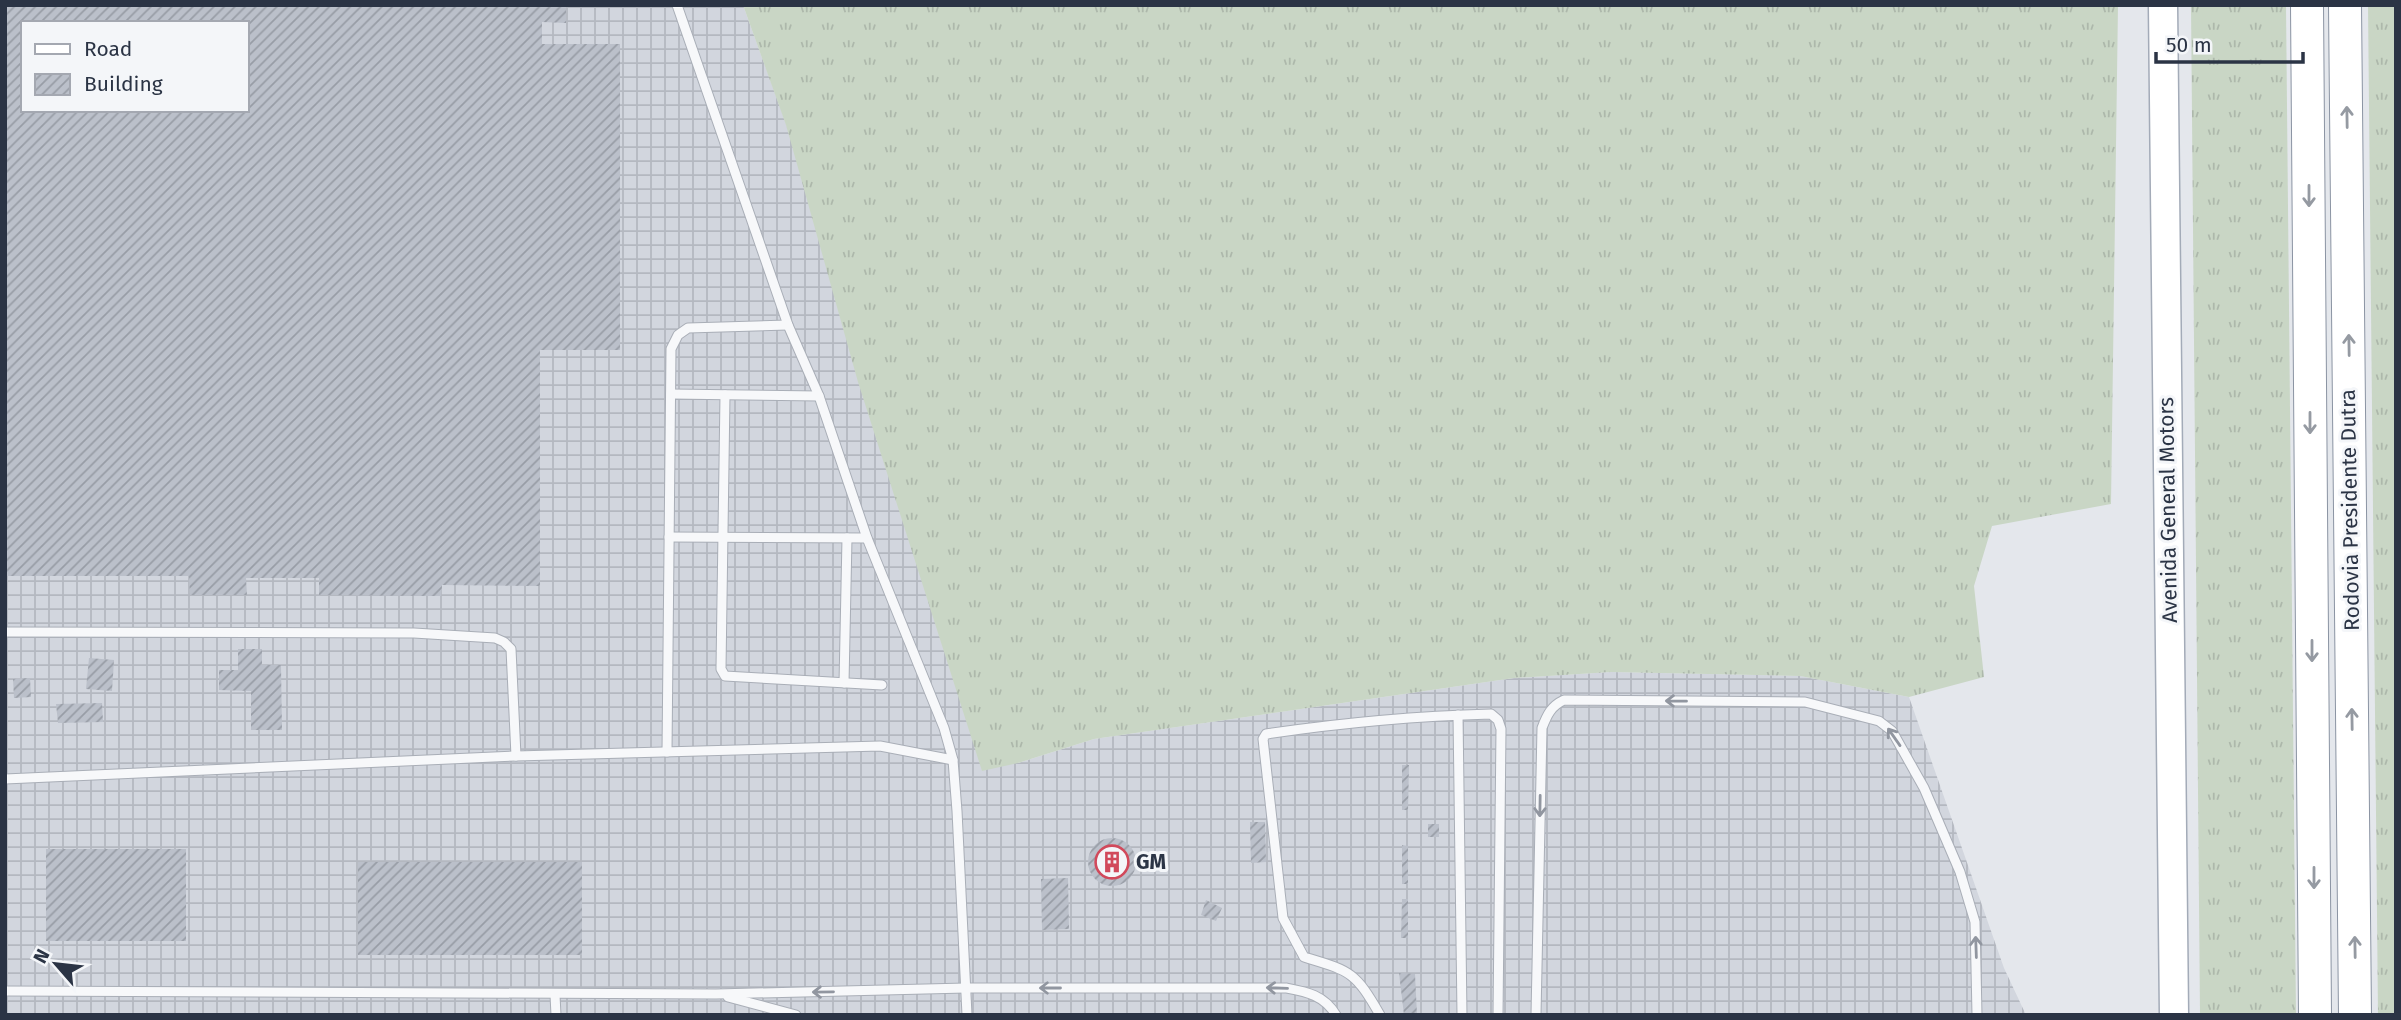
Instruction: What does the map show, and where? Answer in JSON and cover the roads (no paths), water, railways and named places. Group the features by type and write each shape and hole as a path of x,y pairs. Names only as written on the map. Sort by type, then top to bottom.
{"highway":[{"name":"Rodovia Presidente Dutra","path":"2307,5 2315,1015"},
{"name":"Rodovia Presidente Dutra","path":"2346,5 2355,1015"}],"main road":[{"name":"Avenida General Motors","path":"2163,5 2174,1015"}],"lane":[{"path":"677,5 788,325 819,396 867,538 944,728 953,760 967,1015"},
{"path":"667,752 671,349 678,335 688,328 788,325"},
{"path":"671,394 819,396"},
{"path":"725,395 721,668 725,676 882,685"},
{"path":"669,537 867,538"},
{"path":"844,683 847,538"},
{"path":"5,632 414,633 495,638 511,649 516,757"},
{"path":"1536,1015 1542,728 1555,704 1571,700 1805,702 1879,721 1892,732 1924,788 1960,872 1975,922 1977,1015"},
{"path":"1380,1015 1358,980 1345,970 1304,957 1283,918 1263,739 1266,734 1312,727 1458,715 1490,714 1498,720 1501,729 1499,1015"},
{"path":"1458,715 1462,1015"},
{"path":"5,779 516,757 880,746 953,760"},
{"path":"5,991 555,995 966,988 1286,988 1310,992 1328,1002 1336,1015"},
{"path":"716,994 796,1015"},
{"path":"555,995 556,1015"}],"place":[{"name":"GM","path":"1112,862"}]}
